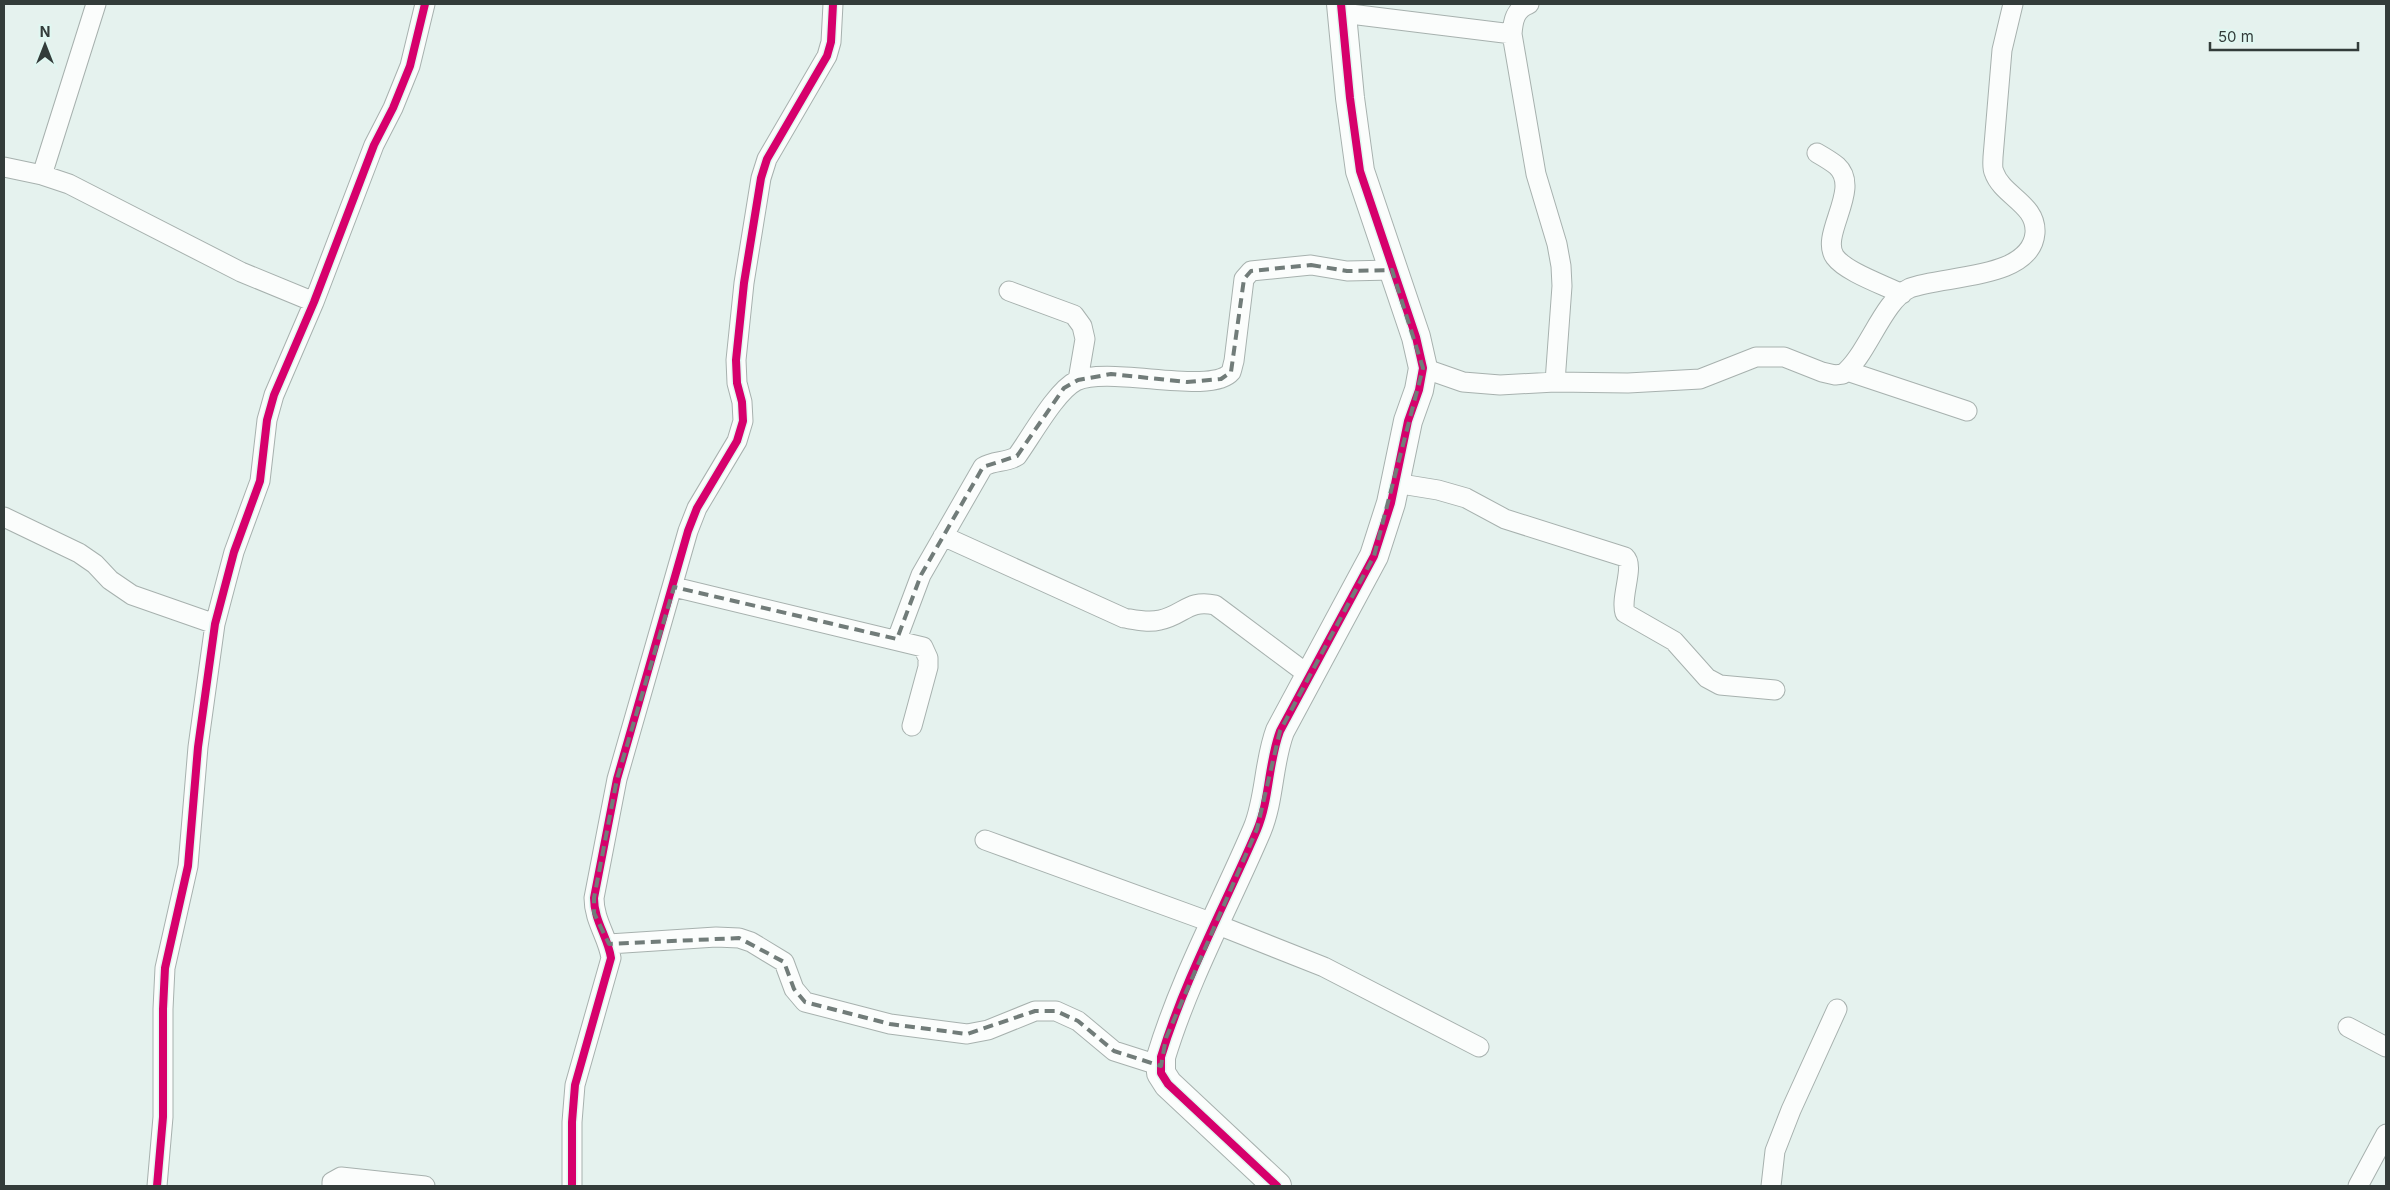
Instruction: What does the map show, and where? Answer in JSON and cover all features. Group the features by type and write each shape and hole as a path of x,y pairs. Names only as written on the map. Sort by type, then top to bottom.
{"street":[{"path":"42,175 96,4"},
{"path":"157,1186 163,1116 165,968 188,866 198,747 216,624 234,552 260,481 267,420 274,395 314,302 374,145 393,108 410,66 425,4"},
{"path":"572,1186 572,1122 575,1085 611,958 609,944 594,913 594,898 617,780 674,587 688,531 698,508 737,441 743,421 742,402 737,383 736,360 744,282 762,178 767,159 827,56 831,42 833,4"},
{"path":"1529,4 1522,7 1513,19 1512,34 1536,174 1562,266 1555,382"},
{"path":"1423,368 1463,382 1500,385 1555,382 1628,383 1700,379 1756,357 1784,357 1835,375 1847,371 1902,294 1920,285 2004,268 2024,256 2035,236 2035,225 2031,216 2000,182 1994,172 1993,157 2002,50 2013,4"},
{"path":"1277,1186 1168,1084 1161,1066 1161,1057 1166,1038 1213,923 1258,828 1264,807 1272,754 1280,731 1374,556 1395,483 1408,421 1419,390 1423,368 1416,338 1360,171 1341,8 1512,34"},
{"path":"1818,153 1838,167 1844,181 1843,197 1830,246 1834,256 1841,263 1902,294"},
{"path":"4,167 42,175 100,199 134,219 241,272 314,302"},
{"path":"897,639 921,576 983,467 989,462 1008,462 1017,456 1064,388 1078,380 1110,374 1141,379 1187,382 1221,379 1231,372 1244,279 1251,271 1311,265 1347,272 1392,270"},
{"path":"1009,291 1074,315 1082,326 1085,340 1078,380"},
{"path":"1847,371 1967,411"},
{"path":"1395,483 1438,490 1466,498 1505,519 1625,557 1630,566 1623,597 1626,613 1674,641 1707,678 1720,685 1775,690"},
{"path":"4,517 79,553 95,564 110,580 132,595 216,624"},
{"path":"943,536 1124,618 1142,622 1160,620 1196,603 1215,605 1310,676"},
{"path":"674,587 897,639 923,647 928,658 928,667 912,726"},
{"path":"985,840 1213,923 1324,967 1479,1047"},
{"path":"609,944 716,937 739,938 751,942 784,962 794,989 805,1002 890,1024 968,1034 988,1030 1035,1011 1056,1011 1078,1021 1114,1052 1161,1066"},
{"path":"1771,1186 1775,1150 1837,1009"},
{"path":"2348,1027 2386,1047"},
{"path":"2358,1186 2386,1134"},
{"path":"332,1186 332,1182 341,1177 425,1186"}],"highlighted area":[{"path":"1311,265 1347,271 1392,270 1423,368 1374,556 1280,731 1257,829 1166,1038 1161,1066 1114,1051 1078,1021 1056,1011 1035,1011 967,1034 890,1024 805,1002 794,989 784,962 739,938 609,944 600,928 594,913 594,898 617,779 674,587 897,639 921,575 983,467 1017,456 1064,388 1078,380 1111,374 1187,382 1221,379 1231,372 1244,279 1251,271"}],"cycle path":[{"path":"157,1186 163,1117 165,968 188,866 198,747 215,624 234,552 260,481 267,420 274,395 314,302 374,145 393,108 410,66 425,4"},
{"path":"572,1186 572,1122 575,1085 611,958 596,914 594,898 617,779 688,531 697,508 737,441 743,421 742,402 737,383 736,360 744,283 761,178 767,159 827,56 831,42 833,4"},
{"path":"1277,1186 1168,1084 1161,1073 1161,1057 1193,970 1257,830 1280,731 1374,556 1391,503 1408,421 1419,390 1423,368 1416,337 1360,171 1350,98 1341,4"}]}
